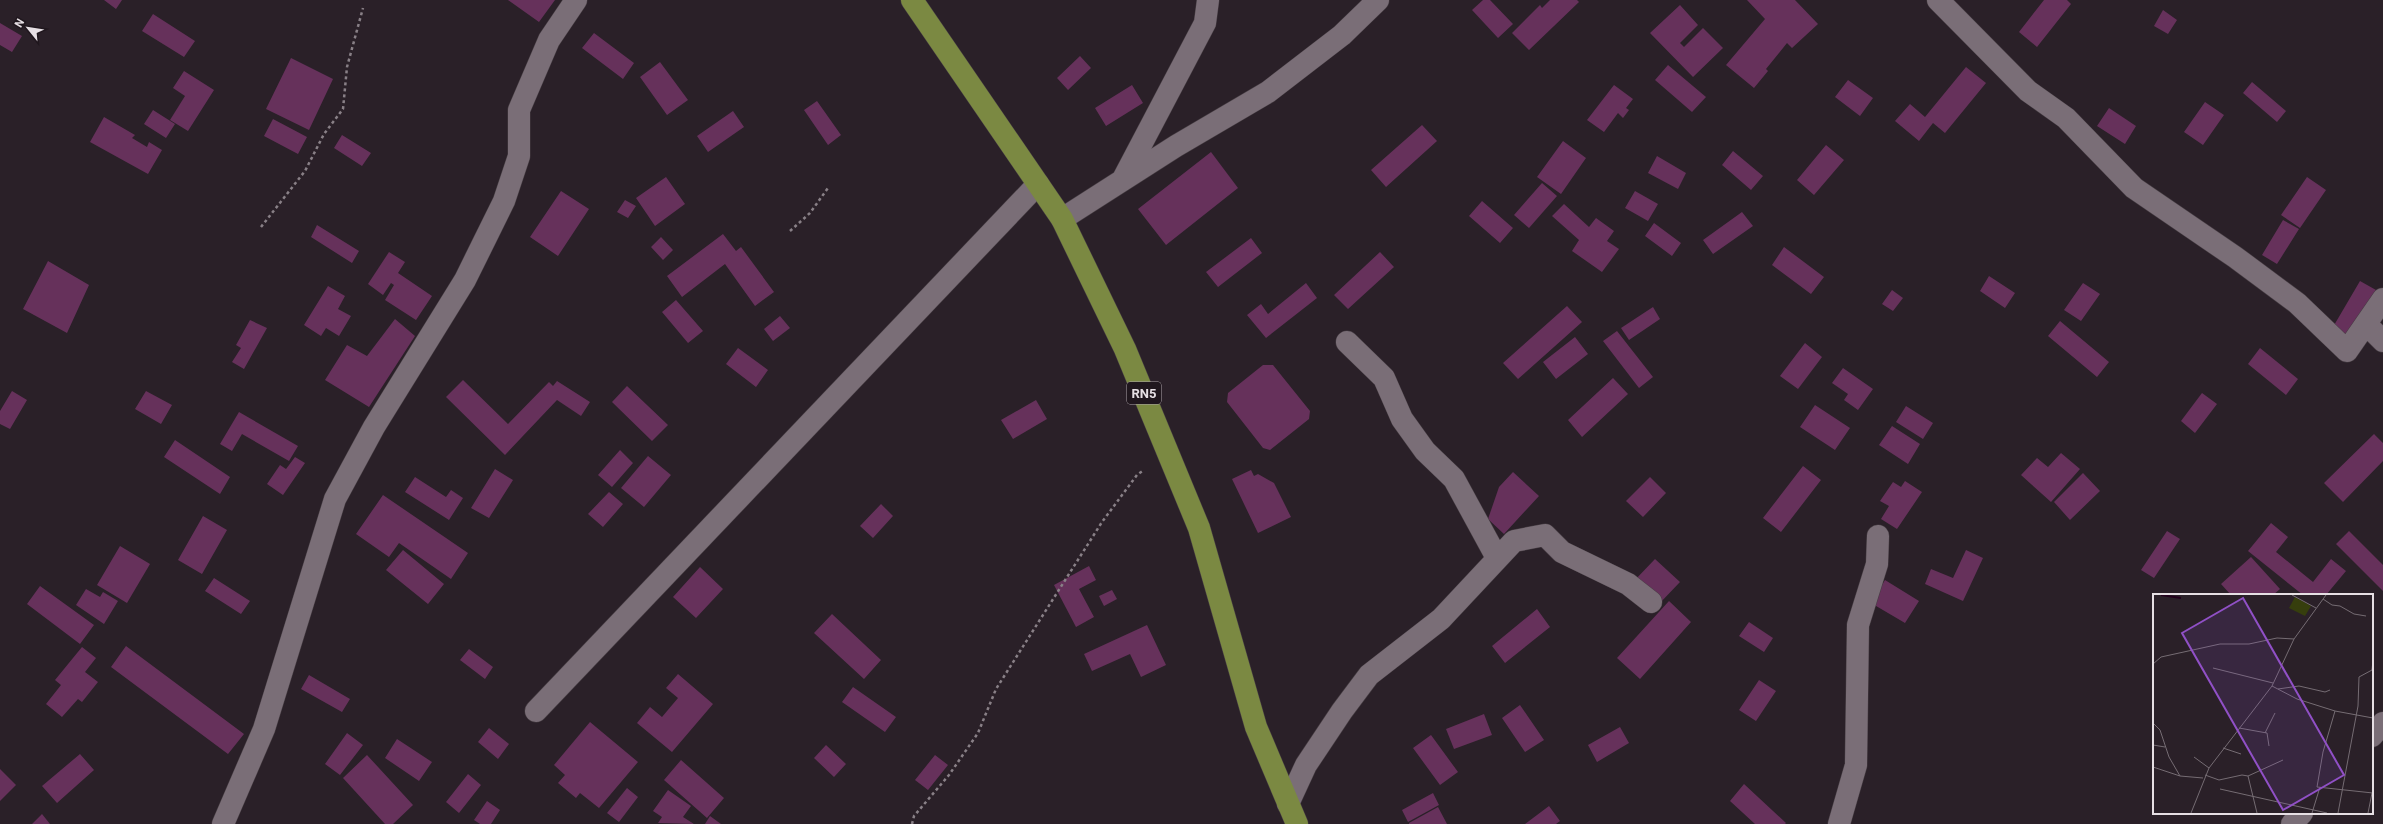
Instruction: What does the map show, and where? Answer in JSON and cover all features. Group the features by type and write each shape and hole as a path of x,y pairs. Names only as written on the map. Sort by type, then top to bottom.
{"highway":[{"name":"RN5","path":"912,0 1062,219 1125,349 1199,528 1256,727 1297,824"}],"street":[{"path":"223,824 264,729 335,499 374,427 465,280 504,201 519,156 519,110 550,40 576,0"},
{"path":"1123,179 1205,23 1208,0"},
{"path":"1062,219 1123,179 1268,92 1342,36 1378,0"},
{"path":"1938,0 2028,91 2066,118 2134,188 2235,257 2297,303 2347,351 2367,325 2383,299"},
{"path":"536,711 1038,184"},
{"path":"2367,325 2383,341"},
{"path":"1347,342 1384,378 1402,419 1425,451 1454,478 1497,558"},
{"path":"1288,804 1306,765 1342,711 1369,675 1441,620 1514,541 1545,535 1562,552 1628,584 1651,602"},
{"path":"1839,824 1856,765 1858,625 1877,564 1878,536"},
{"path":"2373,735 2383,723"},
{"path":"2292,824 2301,814"}],"path":[{"path":"261,227 304,171 324,134 343,109 347,67 363,8"},
{"path":"790,231 810,213 828,188"},
{"path":"912,824 914,816 949,775 978,733 996,689 1102,522 1137,475 1168,451"}],"building":[{"path":"104,0 122,0 116,9"},
{"path":"508,0 555,0 539,22"},
{"path":"1483,0 1490,0 1513,24 1498,38 1472,10"},
{"path":"1550,0 1577,0 1579,2 1529,50 1512,33 1540,5 1542,8"},
{"path":"1747,0 1795,0 1818,24 1792,48 1787,43 1766,69 1768,71 1754,88 1726,65 1765,19"},
{"path":"2044,0 2067,0 2071,4 2037,47 2019,32"},
{"path":"1680,5 1698,25 1680,43 1684,47 1703,28 1723,48 1693,77 1650,33"},
{"path":"2163,10 2177,20 2168,34 2154,26"},
{"path":"153,14 195,41 184,57 142,31"},
{"path":"0,23 22,36 12,52 0,45"},
{"path":"594,33 634,63 623,79 582,48"},
{"path":"1080,56 1091,68 1068,90 1057,78"},
{"path":"291,58 333,79 309,130 266,109"},
{"path":"660,62 688,100 667,115 640,77"},
{"path":"1668,65 1706,97 1692,112 1655,80"},
{"path":"1966,67 1986,83 1945,133 1933,123 1919,141 1895,121 1910,104 1925,117"},
{"path":"184,71 214,90 188,131 170,120 185,96 173,88"},
{"path":"1848,80 1873,98 1860,116 1835,97"},
{"path":"2252,82 2286,111 2277,122 2243,93"},
{"path":"1132,85 1143,103 1106,126 1095,108"},
{"path":"1614,85 1633,99 1626,108 1629,110 1623,118 1618,113 1604,132 1587,120"},
{"path":"817,101 841,135 828,145 804,110"},
{"path":"2205,102 2224,115 2203,145 2184,132"},
{"path":"2109,108 2136,126 2125,144 2097,126"},
{"path":"153,110 175,124 166,138 144,124"},
{"path":"733,111 744,127 708,152 697,136"},
{"path":"104,117 135,135 132,138 147,147 149,142 162,150 148,174 90,142"},
{"path":"273,119 307,137 298,154 264,136"},
{"path":"1422,125 1437,141 1386,187 1371,170"},
{"path":"342,135 371,153 362,166 334,148"},
{"path":"1563,141 1586,158 1561,194 1537,177"},
{"path":"1826,145 1844,160 1814,195 1797,180"},
{"path":"1733,151 1763,176 1751,190 1722,165"},
{"path":"1211,152 1238,188 1166,245 1138,209"},
{"path":"1657,156 1686,173 1678,189 1648,173"},
{"path":"666,177 685,204 655,226 636,198"},
{"path":"2307,177 2326,190 2300,228 2281,215"},
{"path":"1542,183 1557,196 1529,228 1514,215"},
{"path":"561,191 589,209 558,256 530,237"},
{"path":"1635,191 1658,204 1648,221 1625,208"},
{"path":"625,200 636,206 628,218 617,212"},
{"path":"1482,201 1513,228 1500,243 1469,216"},
{"path":"1564,204 1589,227 1596,218 1614,231 1607,241 1619,249 1602,272 1572,251 1579,240 1552,216"},
{"path":"1742,212 1753,226 1713,254 1703,240"},
{"path":"2283,220 2299,229 2277,264 2262,255"},
{"path":"1654,223 1681,243 1672,256 1645,236"},
{"path":"317,225 359,251 352,263 311,237"},
{"path":"723,234 736,251 741,247 774,292 755,306 725,264 682,297 667,276"},
{"path":"661,237 673,250 663,260 651,247"},
{"path":"1251,238 1262,253 1218,287 1206,272"},
{"path":"1784,247 1824,277 1811,294 1772,265"},
{"path":"389,252 405,262 398,273 432,296 416,320 385,300 394,285 391,283 383,295 368,284"},
{"path":"1380,252 1394,267 1348,309 1334,295"},
{"path":"48,261 89,285 67,333 23,309"},
{"path":"1989,276 2015,293 2005,308 1980,291"},
{"path":"2360,281 2376,290 2349,336 2333,327"},
{"path":"1306,283 1317,298 1266,338 1247,315 1261,304 1268,314"},
{"path":"2083,283 2100,294 2081,321 2064,310"},
{"path":"328,286 345,296 338,309 351,316 339,336 326,328 321,336 304,325"},
{"path":"1892,290 1903,298 1893,311 1882,304"},
{"path":"676,300 703,331 688,343 662,312"},
{"path":"1567,306 1582,322 1518,379 1503,363"},
{"path":"1653,307 1660,319 1629,340 1621,328"},
{"path":"780,316 790,328 773,341 764,329"},
{"path":"395,319 415,336 369,407 325,380 347,345 367,356"},
{"path":"250,320 267,328 244,369 232,362 241,348 236,345"},
{"path":"2060,321 2109,362 2097,377 2048,336"},
{"path":"1617,331 1653,377 1639,388 1603,341"},
{"path":"1575,337 1588,354 1556,379 1543,362"},
{"path":"1805,343 1822,357 1798,389 1780,376"},
{"path":"738,348 768,370 756,387 726,364"},
{"path":"2260,348 2298,379 2286,395 2248,364"},
{"path":"1263,365 1273,365 1310,411 1309,419 1270,450 1263,448 1227,402 1228,393"},
{"path":"1843,368 1873,389 1858,410 1844,400 1848,394 1832,383"},
{"path":"1613,378 1628,394 1582,437 1568,420"},
{"path":"463,380 508,424 549,382 553,386 557,381 590,402 581,416 557,400 505,455 446,397"},
{"path":"627,386 668,425 652,441 612,402"},
{"path":"12,391 27,400 10,429 0,424 0,411"},
{"path":"146,391 172,405 161,424 135,409"},
{"path":"2202,393 2217,404 2195,433 2181,421"},
{"path":"1036,400 1047,419 1013,439 1001,420"},
{"path":"1815,405 1850,428 1835,450 1800,427"},
{"path":"1906,406 1933,423 1923,439 1896,422"},
{"path":"239,412 298,446 289,461 242,434 232,451 220,444"},
{"path":"1892,426 1920,444 1908,464 1879,445"},
{"path":"2374,434 2383,443 2383,461 2343,502 2324,483"},
{"path":"175,440 230,477 220,494 164,457"},
{"path":"620,450 633,463 612,487 598,475"},
{"path":"2061,453 2080,469 2051,502 2021,475 2037,458 2048,467"},
{"path":"648,456 671,475 644,507 621,488"},
{"path":"295,457 305,463 283,495 267,484 280,465 286,469"},
{"path":"1803,466 1821,480 1781,532 1763,518"},
{"path":"495,469 513,480 489,518 471,508"},
{"path":"1251,470 1254,476 1258,474 1274,483 1291,517 1258,533 1232,479"},
{"path":"1513,472 1539,496 1504,534 1488,519 1499,487"},
{"path":"2083,473 2100,491 2070,520 2054,502"},
{"path":"415,477 446,497 451,490 463,498 449,520 405,492"},
{"path":"1650,477 1666,493 1643,517 1626,501"},
{"path":"1905,481 1922,492 1897,529 1881,519 1889,506 1880,501 1893,482 1901,487"},
{"path":"609,492 623,504 603,527 588,514"},
{"path":"383,495 468,553 451,579 399,543 389,557 356,534"},
{"path":"881,504 893,516 873,538 860,526"},
{"path":"203,516 227,530 202,574 178,560"},
{"path":"2271,523 2288,537 2276,552 2313,582 2331,559 2346,571 2327,594 2302,594 2248,551"},
{"path":"2167,531 2180,539 2154,578 2141,570"},
{"path":"2349,531 2383,565 2383,591 2336,544"},
{"path":"120,546 150,564 127,603 97,585"},
{"path":"403,550 444,584 428,604 386,570"},
{"path":"1966,550 1983,558 1963,601 1925,584 1931,569 1953,578"},
{"path":"2251,557 2280,589 2274,594 2230,594 2221,584"},
{"path":"1655,559 1680,582 1659,604 1634,581"},
{"path":"1089,566 1096,580 1079,589 1094,617 1076,627 1054,585"},
{"path":"700,567 723,589 696,618 673,597"},
{"path":"214,578 250,601 241,614 205,591"},
{"path":"1885,580 1919,601 1905,623 1871,603"},
{"path":"40,586 94,625 80,644 27,604"},
{"path":"86,589 100,597 103,592 118,601 104,624 76,605"},
{"path":"1112,590 1117,599 1104,606 1099,596"},
{"path":"1669,601 1691,622 1640,679 1617,658"},
{"path":"1537,609 1550,627 1505,663 1492,646"},
{"path":"832,614 881,660 864,679 814,633"},
{"path":"1749,622 1773,638 1764,652 1739,636"},
{"path":"1147,625 1166,665 1141,677 1130,654 1092,671 1084,654"},
{"path":"126,646 244,734 228,754 111,667"},
{"path":"82,647 96,658 85,672 98,682 82,702 78,699 62,717 46,704 61,685 55,680"},
{"path":"469,649 493,667 485,679 460,660"},
{"path":"678,674 713,704 672,752 637,723 650,707 662,717 678,698 666,688"},
{"path":"309,675 350,699 342,712 301,689"},
{"path":"1759,680 1776,691 1756,721 1739,710"},
{"path":"853,687 896,717 885,732 842,702"},
{"path":"1520,705 1544,740 1525,752 1502,718"},
{"path":"1484,714 1492,735 1454,749 1446,729"},
{"path":"590,722 638,762 599,808 580,793 576,798 558,783 565,775 554,765"},
{"path":"1620,727 1629,743 1597,762 1588,745"},
{"path":"489,728 509,744 498,759 478,742"},
{"path":"347,733 363,745 340,775 325,764"},
{"path":"1431,735 1458,772 1440,785 1413,748"},
{"path":"397,739 432,762 419,781 385,758"},
{"path":"826,745 846,764 834,777 814,758"},
{"path":"80,754 94,770 57,803 42,786"},
{"path":"367,755 413,805 393,824 385,824 343,778"},
{"path":"935,755 948,765 928,790 915,780"},
{"path":"681,760 724,798 707,818 664,780"},
{"path":"0,769 16,785 0,801"},
{"path":"468,774 481,785 459,813 446,802"},
{"path":"1744,784 1786,823 1755,824 1730,801"},
{"path":"627,788 638,797 619,822 607,813"},
{"path":"668,790 691,806 683,817 694,824 658,823 662,817 653,811"},
{"path":"1433,793 1439,805 1408,822 1402,810"},
{"path":"487,801 500,810 491,824 480,824 474,820"},
{"path":"1549,806 1560,821 1556,824 1525,824"},
{"path":"1438,807 1447,824 1409,824 1409,823"},
{"path":"42,814 50,824 32,824"},
{"path":"710,816 721,824 705,824"}]}
